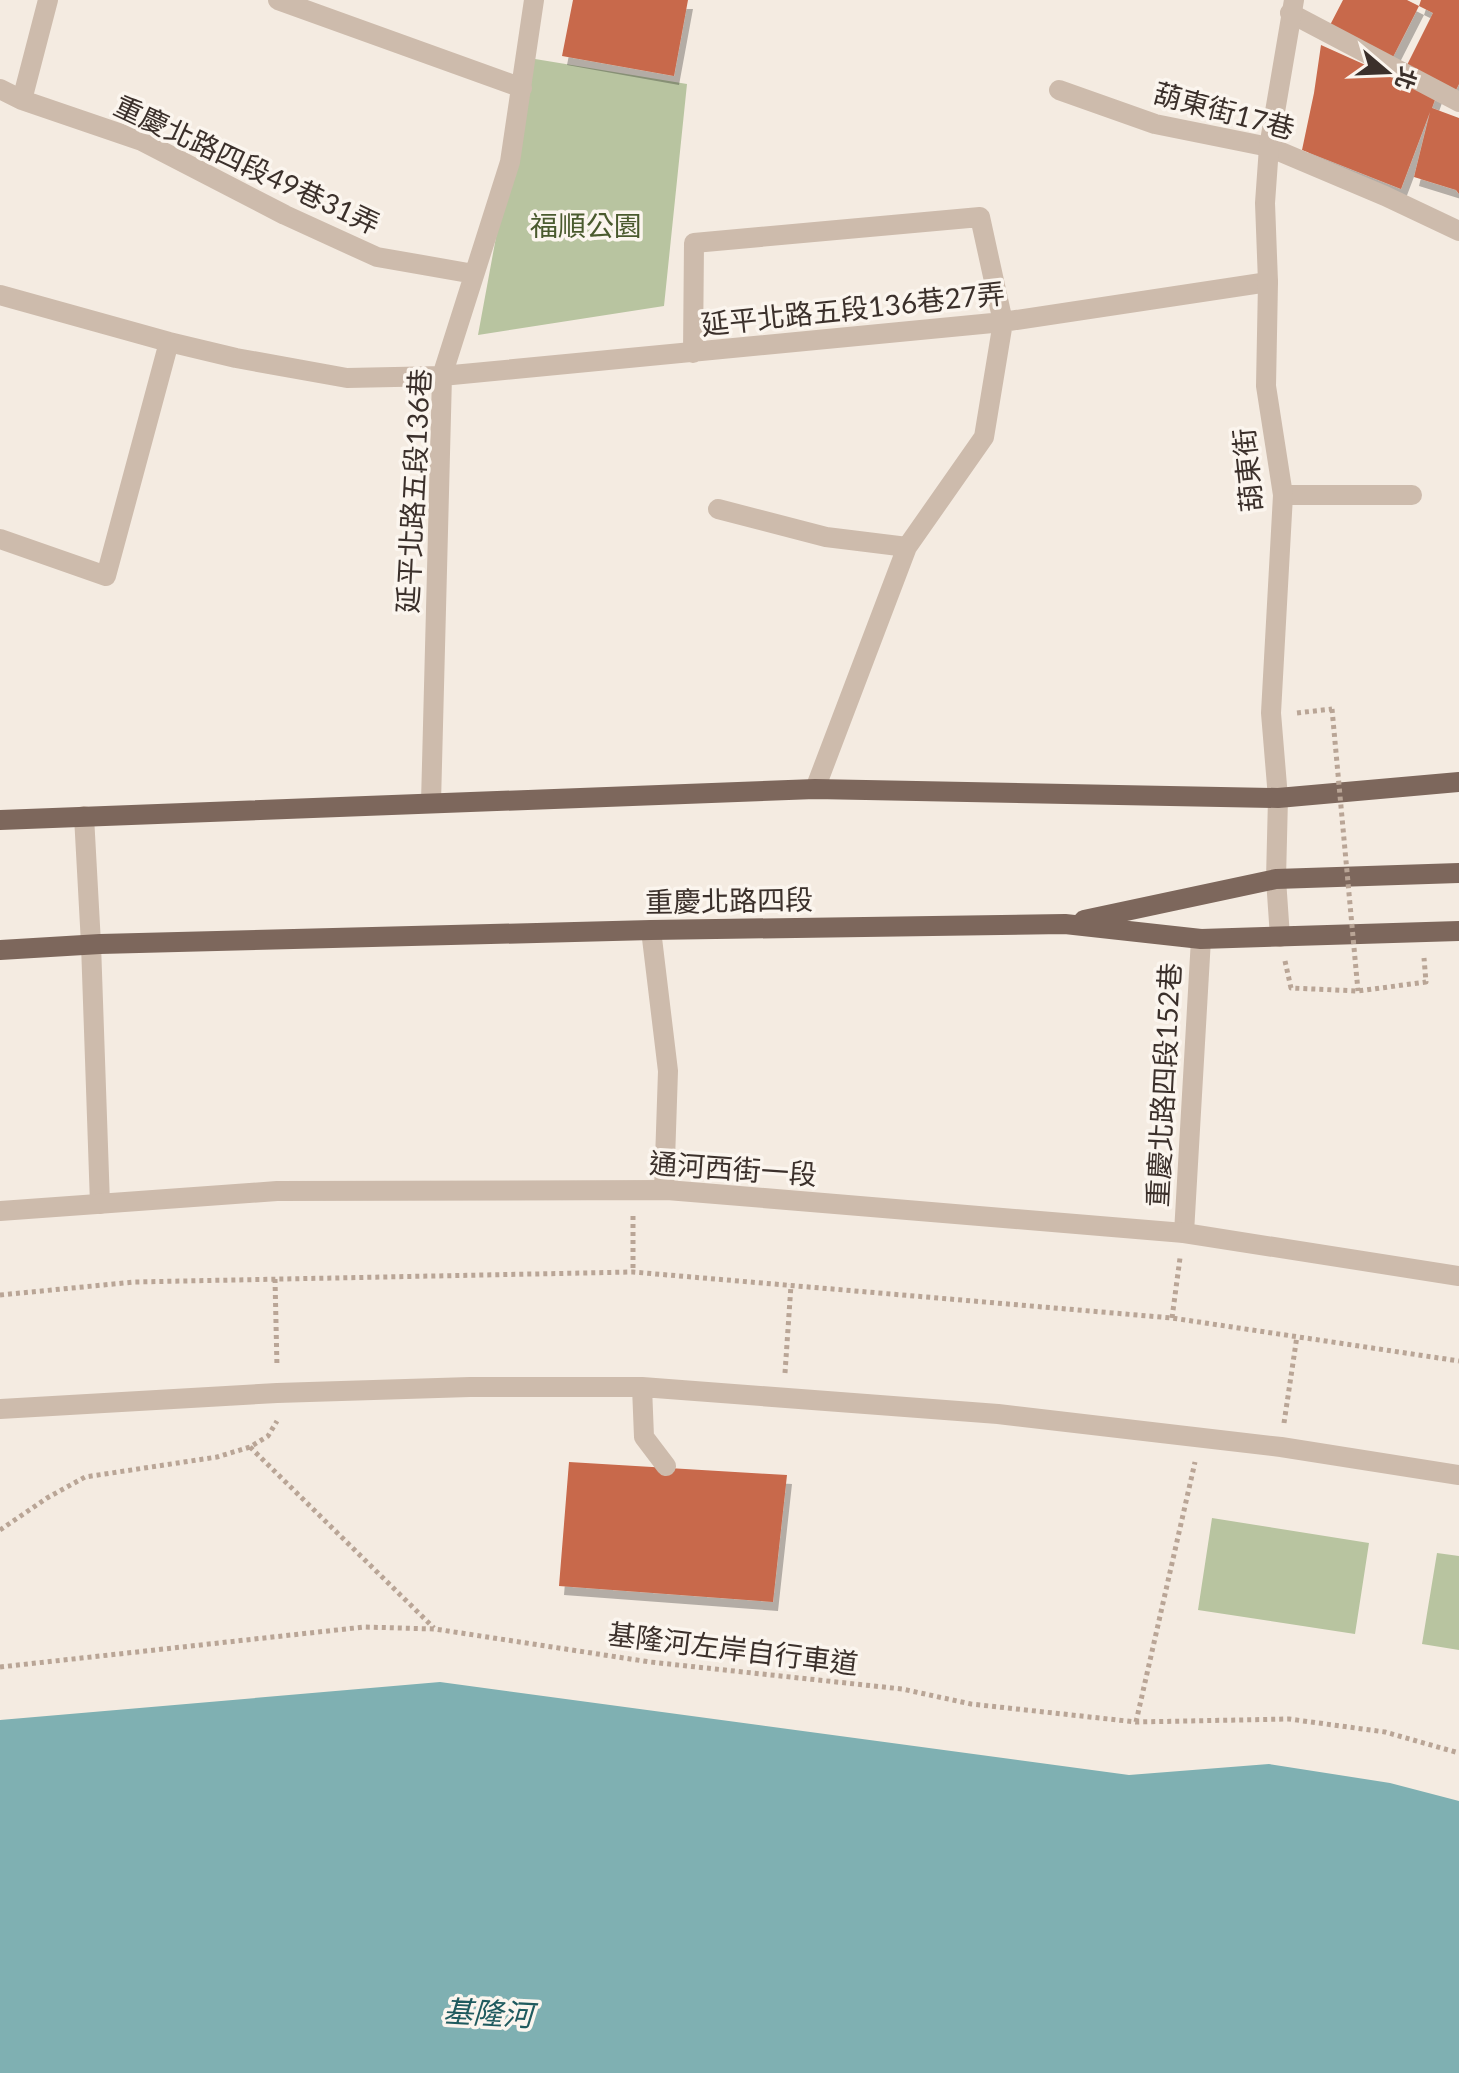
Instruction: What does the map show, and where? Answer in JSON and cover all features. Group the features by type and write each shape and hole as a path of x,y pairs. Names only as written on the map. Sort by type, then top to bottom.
{"main road":[{"path":"0,820 815,789 1278,798 1459,782"},
{"path":"1065,924 1276,879 1459,873"},
{"name":"重慶北路四段","path":"0,950 91,944 651,930 1065,924 1201,939 1459,931"}],"street":[{"path":"22,100 48,0"},
{"path":"278,0 522,88"},
{"name":"延平北路五段136巷","path":"431,803 442,376 510,162 534,0"},
{"path":"1292,7 1459,102"},
{"name":"葫東街","path":"1280,937 1276,879 1278,798 1271,713 1283,495 1266,386 1268,282 1265,203 1269,147 1292,7"},
{"name":"重慶北路四段49巷31弄","path":"0,89 22,100 142,141 285,215 377,257 474,274"},
{"name":"葫東街17巷","path":"1059,90 1155,124 1269,147 1459,231"},
{"path":"693,353 694,243 980,217 1003,322 984,437 907,547 815,789"},
{"name":"延平北路五段136巷27弄","path":"0,295 169,342 236,358 347,378 442,376 1003,322 1268,282"},
{"path":"0,539 106,576 169,342"},
{"path":"1283,495 1412,495"},
{"path":"718,509 826,537 907,547"},
{"path":"84,816 100,1204"},
{"path":"651,930 668,1071 664,1190"},
{"name":"重慶北路四段152巷","path":"1184,1233 1201,939"},
{"name":"通河西街一段","path":"0,1211 277,1191 664,1190 1184,1233 1459,1276"},
{"path":"0,1409 277,1393 470,1387 642,1387 998,1414 1281,1447 1459,1475"},
{"path":"642,1387 644,1437 666,1466"}],"path":[{"path":"1295,713 1332,709 1358,991"},
{"path":"1291,988 1358,991 1426,982"},
{"path":"633,1272 633,1214 644,1214"},
{"path":"1172,1318 1180,1257 1194,1258"},
{"path":"0,1295 134,1282 633,1272 1172,1318 1459,1361"},
{"path":"0,1530 85,1477 217,1457 250,1447 268,1436 277,1421 275,1279"},
{"path":"784,1398 791,1285"},
{"path":"1281,1447 1297,1336"},
{"path":"1136,1722 1200,1438"},
{"path":"250,1447 435,1629"},
{"name":"基隆河左岸自行車道","path":"0,1667 364,1627 435,1629 650,1662 902,1689 971,1704 1136,1722 1289,1719 1385,1732 1459,1753"}],"green space":[{"name":"福順公園","path":"529,58 687,84 664,306 478,335"},
{"path":"1212,1518 1369,1543 1355,1634 1198,1610"},
{"path":"1437,1553 1459,1556 1459,1650 1422,1644"}],"water":[{"name":"基隆河","path":"440,1682 1129,1775 1269,1764 1390,1783 1459,1801 1459,2073 0,2073 0,1720"}],"building":[{"path":"573,0 688,0 674,76 562,56"},
{"path":"1343,0 1407,0 1419,6 1392,59 1329,27"},
{"path":"1421,0 1459,0 1459,84 1453,96 1404,71 1433,13 1419,6"},
{"path":"1321,45 1437,94 1432,108 1459,118 1459,194 1456,190 1414,177 1430,112 1401,189 1302,150"},
{"path":"569,1462 787,1475 773,1602 559,1586"}]}
